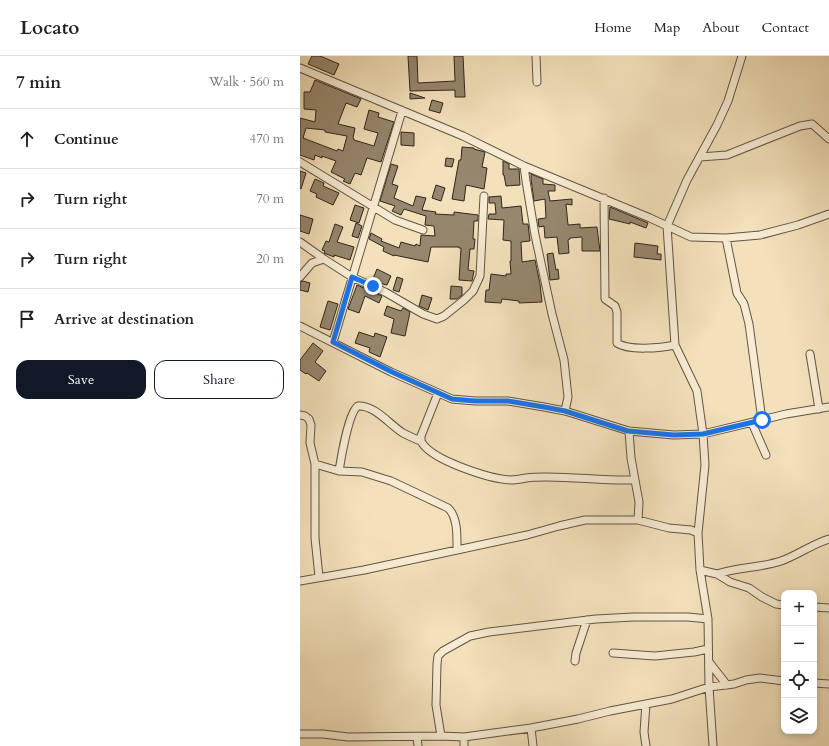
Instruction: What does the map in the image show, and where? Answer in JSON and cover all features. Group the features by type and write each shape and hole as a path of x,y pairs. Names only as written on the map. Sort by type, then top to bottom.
{"street":[{"path":"536,56 537,82"},
{"path":"713,746 708,662 708,619 700,570 698,533 705,465 703,434 697,392 675,345 667,226 687,180 717,125 728,101 742,56"},
{"path":"300,68 463,136 524,166 604,198 691,237 726,238 760,235 798,225 829,214"},
{"path":"333,342 402,110"},
{"path":"700,157 726,155 800,126 812,124 829,139"},
{"path":"300,162 395,220 423,230"},
{"path":"524,166 537,242 552,314 564,360 568,397 565,411"},
{"path":"300,242 324,260 352,277 379,289 423,314 437,319 444,316 473,291 480,276 484,196"},
{"path":"604,198 606,235 605,299 615,306 617,312 617,343 622,346 631,347 666,347 675,345"},
{"path":"726,238 737,293 744,304 749,324 762,420"},
{"path":"300,277 312,263 324,260"},
{"path":"300,326 392,372 452,399 508,401 565,411 628,431 674,435 703,434 762,420 829,408"},
{"path":"810,354 819,409"},
{"path":"421,441 421,436 438,392"},
{"path":"339,471 351,416 355,407 358,406 368,408 383,416 403,433 421,441 431,451 471,472 512,480 548,477 589,478 614,481 635,480"},
{"path":"300,415 309,419 311,425 310,443 315,464 315,538 320,577"},
{"path":"752,423 766,455"},
{"path":"628,431 639,502 638,520"},
{"path":"315,464 339,471 362,472 391,481 448,508 452,512 454,520 457,550"},
{"path":"300,581 364,570 527,535 585,520 638,520 669,528 691,530 698,533"},
{"path":"717,574 732,569 768,564 782,560 798,554 819,542 829,539"},
{"path":"700,570 717,574 730,582 749,588 762,597 776,604 781,605"},
{"path":"817,607 829,608"},
{"path":"441,736 436,705 438,656 443,651 470,636 489,632 587,620 633,617 688,617 708,619"},
{"path":"575,661 576,653 587,620"},
{"path":"613,653 654,656 708,649"},
{"path":"708,662 727,685"},
{"path":"300,734 323,734 348,737 464,737 531,728 672,699 709,687 760,678 781,681"},
{"path":"817,683 829,684"},
{"path":"646,704 644,732 646,746"},
{"path":"531,728 533,746"},
{"path":"348,737 348,746"},
{"path":"417,737 418,746"},
{"path":"464,737 464,746"}],"building":[{"path":"312,56 320,56 339,64 334,75 308,64"},
{"path":"408,56 417,56 418,83 455,81 454,56 463,56 465,97 455,97 455,90 410,91"},
{"path":"315,80 361,99 357,107 346,103 338,124 355,128 354,140 374,146 378,133 364,129 369,110 379,113 378,117 394,122 381,162 367,158 361,175 355,173 350,184 343,181 345,179 331,172 336,161 315,155 314,160 300,155 300,118 315,122 316,110 304,109 304,92 310,92","holes":["306,128 325,130 325,132 347,136 343,151 338,149 337,151 303,138"]},
{"path":"410,93 425,98 410,99"},
{"path":"432,100 443,103 440,113 429,110"},
{"path":"401,132 414,133 414,146 401,145"},
{"path":"462,147 474,148 485,152 482,167 487,168 484,189 466,185 464,201 452,199 459,160 461,160"},
{"path":"446,158 454,159 452,167 445,166"},
{"path":"503,161 509,164 509,169 519,169 520,185 506,186 503,175"},
{"path":"391,164 398,166 392,184 398,186 394,198 413,206 416,196 426,198 422,210 436,212 435,214 454,215 454,212 478,215 478,221 474,221 474,249 470,249 468,270 474,271 472,281 459,280 461,248 459,247 431,247 428,262 394,256 383,251 384,247 369,239 371,233 382,239 381,241 399,248 401,242 420,246 421,235 435,236 434,226 425,225 426,216 404,209 401,215 392,211 395,206 380,201"},
{"path":"300,171 306,173 301,189 300,188"},
{"path":"531,174 543,179 543,184 555,185 555,191 548,191 550,201 572,199 572,205 566,204 568,225 580,224 580,228 597,227 600,251 582,251 582,237 570,238 568,240 569,253 559,254 557,237 545,238 544,226 539,227 538,219 546,218 545,199 534,201"},
{"path":"315,179 324,183 323,186 339,193 333,205 316,197 317,194 310,191"},
{"path":"436,185 445,188 441,201 432,198"},
{"path":"501,196 502,208 521,206 523,224 528,224 530,241 521,242 522,262 535,260 542,302 519,303 519,301 502,299 501,303 485,302 486,290 489,290 491,274 506,276 506,274 511,274 511,241 503,240 504,220 488,219 489,214 496,214 495,203 489,203 489,197"},
{"path":"355,205 364,208 359,223 350,220"},
{"path":"610,207 648,223 646,228 630,222 630,224 609,219"},
{"path":"300,215 313,219 309,234 300,231"},
{"path":"356,223 362,226 358,238 352,236"},
{"path":"335,224 343,227 337,242 354,247 350,260 334,255 334,257 324,253 325,251 322,250 326,241 329,242"},
{"path":"635,243 658,246 657,254 661,254 661,260 634,257"},
{"path":"553,253 556,270 558,269 559,279 550,280 547,254"},
{"path":"377,269 391,276 387,285 372,281"},
{"path":"397,277 403,279 399,292 393,290"},
{"path":"303,281 310,283 308,292 300,290 300,282"},
{"path":"357,285 382,296 379,303 365,296 359,313 348,309"},
{"path":"451,286 462,287 462,295 457,299 450,299"},
{"path":"422,295 432,298 428,310 419,306"},
{"path":"328,301 338,304 330,330 320,327"},
{"path":"387,306 401,311 403,308 410,312 405,336 391,333 394,319 384,315"},
{"path":"359,332 374,337 375,333 387,337 380,357 369,352 370,348 355,343"},
{"path":"313,343 323,351 315,362 326,371 319,381 300,370 300,360"}],"route":[{"path":"373,286 352,277 333,342 392,372 452,399 508,401 565,411 628,431 674,435 703,434 762,420"}]}
